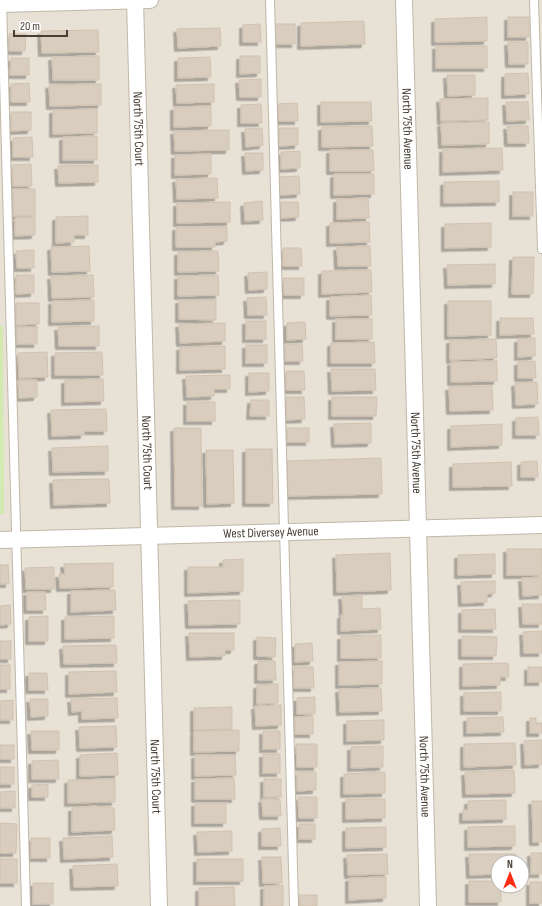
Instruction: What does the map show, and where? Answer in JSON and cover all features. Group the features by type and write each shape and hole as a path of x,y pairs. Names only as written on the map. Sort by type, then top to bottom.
{"street":[{"name":"North 75th Court","path":"135,0 160,906"},
{"path":"2,3 150,0"},
{"name":"North 75th Avenue","path":"404,0 428,906"},
{"name":"West Diversey Avenue","path":"0,540 542,525"}],"lane":[{"path":"270,0 294,906"},
{"path":"534,0 542,249"},
{"path":"2,3 26,906"}],"shaded area":[{"path":"0,0 542,0 542,906 0,906"}],"green space":[{"path":"0,326 3,326 4,514 0,514"}],"building":[{"path":"487,17 487,41 435,42 435,19"},
{"path":"508,17 529,17 529,37 508,37"},
{"path":"364,21 365,44 301,46 301,23"},
{"path":"260,24 261,42 243,42 243,25"},
{"path":"275,24 295,24 295,44 276,44"},
{"path":"220,28 221,46 178,48 177,29"},
{"path":"98,30 99,52 42,53 41,31"},
{"path":"9,34 26,34 25,51 9,51"},
{"path":"508,42 528,42 528,64 509,64"},
{"path":"436,46 487,46 487,68 436,68"},
{"path":"99,56 99,80 53,80 52,57"},
{"path":"240,56 260,56 260,73 240,74"},
{"path":"210,57 211,77 178,78 178,58"},
{"path":"11,58 29,58 29,75 10,75"},
{"path":"528,73 529,94 505,95 505,74"},
{"path":"447,75 475,75 475,95 448,96"},
{"path":"261,79 261,97 240,97 239,80"},
{"path":"29,83 30,102 11,102 11,84"},
{"path":"101,84 101,105 50,106 49,85"},
{"path":"214,84 214,102 177,103 176,85"},
{"path":"488,98 488,120 441,121 440,99"},
{"path":"321,102 371,102 372,121 321,122"},
{"path":"506,102 528,102 529,120 507,121"},
{"path":"297,103 298,121 279,121 278,104"},
{"path":"261,104 262,123 241,123 241,105"},
{"path":"211,106 211,126 174,127 174,107"},
{"path":"97,109 97,133 53,134 53,110"},
{"path":"11,112 31,112 31,130 11,131"},
{"path":"489,122 489,144 442,145 441,123"},
{"path":"372,126 373,146 322,147 322,127"},
{"path":"507,126 528,126 529,143 508,143"},
{"path":"262,128 263,145 246,147 245,129"},
{"path":"279,128 298,128 298,145 279,146"},
{"path":"229,130 229,150 175,151 174,131"},
{"path":"97,136 97,160 63,160 63,137"},
{"path":"32,137 33,157 13,157 13,138"},
{"path":"502,148 503,170 443,172 443,149"},
{"path":"330,150 373,150 374,171 330,171"},
{"path":"300,151 300,168 281,169 281,152"},
{"path":"245,153 263,153 263,170 246,171"},
{"path":"211,154 211,174 175,175 175,155"},
{"path":"31,164 32,186 13,186 12,165"},
{"path":"98,165 98,182 59,183 58,166"},
{"path":"334,174 374,174 374,194 334,195"},
{"path":"299,176 300,194 280,195 279,177"},
{"path":"217,178 218,198 177,199 176,179"},
{"path":"499,181 499,202 444,203 444,182"},
{"path":"13,189 35,189 35,216 13,216"},
{"path":"513,192 533,192 533,216 513,216"},
{"path":"368,198 369,218 337,219 337,199"},
{"path":"262,201 263,220 245,221 244,203"},
{"path":"230,202 230,222 177,223 177,203"},
{"path":"281,202 298,202 299,217 281,218"},
{"path":"88,216 88,235 74,235 74,242 56,243 56,217"},
{"path":"35,217 35,235 15,236 15,218"},
{"path":"369,222 370,242 330,243 330,223"},
{"path":"491,223 491,247 445,248 445,224"},
{"path":"176,227 227,227 227,241 215,242 215,247 176,247"},
{"path":"89,246 90,271 52,272 51,247"},
{"path":"370,246 371,266 338,266 337,247"},
{"path":"283,248 301,248 302,266 283,266"},
{"path":"34,250 34,268 17,268 16,251"},
{"path":"218,251 219,271 178,272 178,252"},
{"path":"513,257 534,257 533,294 512,294"},
{"path":"495,264 495,284 448,285 447,265"},
{"path":"371,270 372,292 322,294 322,271"},
{"path":"267,272 267,289 249,290 248,273"},
{"path":"16,275 34,275 34,293 16,294"},
{"path":"93,275 94,297 52,298 51,276"},
{"path":"218,275 219,295 178,296 178,276"},
{"path":"283,278 304,278 304,295 284,295"},
{"path":"371,295 372,315 330,316 330,297"},
{"path":"266,297 267,315 248,315 247,298"},
{"path":"94,300 94,321 52,322 52,301"},
{"path":"179,300 216,300 216,320 179,319"},
{"path":"448,301 491,301 491,335 448,336"},
{"path":"16,303 39,303 39,324 16,325"},
{"path":"500,318 533,318 534,334 500,335"},
{"path":"336,319 372,319 372,339 336,339"},
{"path":"246,321 266,321 266,339 246,339"},
{"path":"305,322 306,339 287,340 287,323"},
{"path":"225,323 225,341 180,343 179,324"},
{"path":"99,326 99,346 59,346 58,327"},
{"path":"17,327 37,327 37,344 17,344"},
{"path":"535,338 535,356 518,357 518,339"},
{"path":"496,339 497,358 450,360 450,340"},
{"path":"374,342 375,363 331,363 331,343"},
{"path":"285,344 302,344 303,361 285,361"},
{"path":"246,345 267,345 267,363 246,363"},
{"path":"225,346 225,369 180,370 180,347"},
{"path":"47,352 48,377 19,378 18,353"},
{"path":"102,352 103,375 55,375 55,353"},
{"path":"497,361 497,381 451,382 451,362"},
{"path":"535,361 536,378 518,378 518,362"},
{"path":"331,369 375,369 376,390 332,391"},
{"path":"286,371 304,371 305,390 286,390"},
{"path":"249,373 269,373 269,391 249,392"},
{"path":"230,375 230,389 214,389 214,396 187,397 186,376"},
{"path":"103,379 104,401 65,402 65,380"},
{"path":"18,380 37,380 37,397 19,398"},
{"path":"537,382 538,404 516,405 515,383"},
{"path":"492,386 493,410 450,411 449,387"},
{"path":"286,397 304,397 305,419 286,420"},
{"path":"332,397 377,397 376,416 332,416"},
{"path":"251,400 269,400 269,416 250,416"},
{"path":"187,402 215,402 215,421 187,421"},
{"path":"106,409 107,431 84,431 84,435 52,436 51,410"},
{"path":"538,417 539,435 516,435 516,418"},
{"path":"371,423 371,443 335,444 334,424"},
{"path":"502,424 502,445 451,447 451,426"},
{"path":"174,428 201,428 202,506 175,506"},
{"path":"287,428 309,428 309,442 287,442"},
{"path":"108,446 108,471 53,472 52,448"},
{"path":"246,449 272,449 273,503 246,503"},
{"path":"206,450 233,450 234,503 207,504"},
{"path":"381,458 382,494 288,496 287,461"},
{"path":"537,461 538,477 521,477 521,462"},
{"path":"511,462 512,486 453,487 453,464"},
{"path":"109,479 110,503 54,505 53,480"},
{"path":"507,549 542,549 542,575 507,575"},
{"path":"390,553 391,590 337,592 336,555"},
{"path":"495,554 495,574 458,575 458,555"},
{"path":"243,559 243,591 188,593 188,567 223,567 223,560"},
{"path":"113,563 113,587 60,588 59,574 65,574 64,564"},
{"path":"0,565 8,565 9,584 0,584"},
{"path":"54,567 54,589 26,589 25,568"},
{"path":"542,577 542,595 523,596 522,578"},
{"path":"495,581 495,593 487,594 487,602 462,603 461,582"},
{"path":"115,590 116,610 71,612 71,591"},
{"path":"27,592 45,592 46,610 27,610"},
{"path":"362,595 362,609 380,608 381,629 341,631 341,615 343,615 342,596"},
{"path":"240,600 240,624 189,625 188,601"},
{"path":"522,604 542,604 542,624 523,624"},
{"path":"10,605 11,624 0,625 0,606"},
{"path":"495,609 496,629 462,629 462,610"},
{"path":"48,616 48,641 29,641 29,617"},
{"path":"114,616 114,638 65,639 65,617"},
{"path":"542,631 542,653 524,653 523,632"},
{"path":"189,633 234,633 234,650 225,650 225,656 190,657"},
{"path":"381,635 381,658 341,658 341,636"},
{"path":"462,636 497,637 496,656 462,656"},
{"path":"257,637 276,638 275,657 257,656"},
{"path":"0,641 11,641 11,659 0,659"},
{"path":"312,643 313,661 295,662 295,644"},
{"path":"116,645 117,663 64,664 63,646"},
{"path":"258,661 275,661 276,680 258,680"},
{"path":"382,661 382,684 339,685 339,662"},
{"path":"508,663 509,677 500,677 500,685 463,686 463,664"},
{"path":"0,665 10,665 10,689 0,689"},
{"path":"294,667 313,667 314,688 294,688"},
{"path":"528,667 542,667 542,682 528,682"},
{"path":"116,671 117,692 69,694 69,672"},
{"path":"29,673 47,673 48,690 29,690"},
{"path":"278,684 278,703 257,704 257,685"},
{"path":"381,688 382,711 340,712 339,689"},
{"path":"501,692 501,711 464,711 464,693"},
{"path":"315,697 315,714 297,714 297,698"},
{"path":"117,698 118,718 82,719 82,711 72,712 71,699"},
{"path":"30,699 48,699 48,716 31,717"},
{"path":"13,700 13,720 0,720 0,701"},
{"path":"281,705 281,725 256,726 255,706"},
{"path":"232,707 232,729 194,730 194,708"},
{"path":"313,716 313,734 295,734 295,717"},
{"path":"503,717 504,732 467,733 467,718"},
{"path":"530,718 536,718 536,723 542,723 542,733 530,733"},
{"path":"384,720 384,740 347,741 347,721"},
{"path":"116,726 117,747 80,748 79,727"},
{"path":"239,730 239,751 194,752 194,731"},
{"path":"31,731 59,731 59,750 32,750"},
{"path":"263,731 280,731 280,749 263,749"},
{"path":"542,740 542,764 525,765 524,741"},
{"path":"515,743 516,765 464,767 464,744"},
{"path":"296,744 317,744 317,767 297,767"},
{"path":"0,745 14,745 14,759 0,759"},
{"path":"383,746 383,767 351,768 351,747"},
{"path":"117,753 118,775 80,776 80,755"},
{"path":"263,754 280,754 280,773 263,773"},
{"path":"195,755 235,755 236,775 195,776"},
{"path":"58,760 59,779 32,779 32,761"},
{"path":"0,767 14,767 14,784 0,784"},
{"path":"514,770 515,793 466,794 465,772"},
{"path":"297,772 316,772 316,790 297,791"},
{"path":"385,772 385,793 344,794 344,774"},
{"path":"234,778 235,799 195,799 195,779"},
{"path":"115,779 115,802 68,803 68,780"},
{"path":"264,779 281,779 281,797 264,797"},
{"path":"48,784 48,797 32,797 32,785"},
{"path":"15,791 15,808 0,808 0,792"},
{"path":"298,797 317,797 317,818 299,818"},
{"path":"262,799 280,799 281,816 263,816"},
{"path":"346,799 385,799 385,818 346,819"},
{"path":"506,800 506,819 463,820 463,810 468,810 468,801"},
{"path":"532,801 542,801 542,842 533,842"},
{"path":"195,803 226,803 226,823 195,823"},
{"path":"93,806 114,808 115,830 72,832 72,808"},
{"path":"0,823 17,824 16,853 0,853"},
{"path":"299,824 315,824 315,839 299,839"},
{"path":"515,826 515,846 468,847 468,827"},
{"path":"386,827 386,847 346,848 346,828"},
{"path":"280,828 281,846 262,846 262,829"},
{"path":"232,831 232,851 198,852 197,832"},
{"path":"112,836 113,857 64,859 63,838"},
{"path":"31,838 50,838 50,858 31,858"},
{"path":"531,853 542,853 542,874 531,874"},
{"path":"387,854 388,874 348,875 347,855"},
{"path":"469,854 490,854 490,874 470,875"},
{"path":"262,857 281,857 282,883 263,883"},
{"path":"0,859 17,859 17,883 0,883"},
{"path":"197,859 243,859 243,881 197,881"},
{"path":"117,864 118,886 74,887 73,866"},
{"path":"386,877 386,898 349,900 349,878"},
{"path":"469,881 490,881 490,894 501,894 501,902 469,902"},
{"path":"530,882 542,882 542,903 530,903"},
{"path":"33,883 53,883 53,904 33,904"},
{"path":"283,885 283,906 264,906 264,886"},
{"path":"234,887 235,906 199,906 199,888"},
{"path":"299,895 317,895 317,906 300,906"}]}
